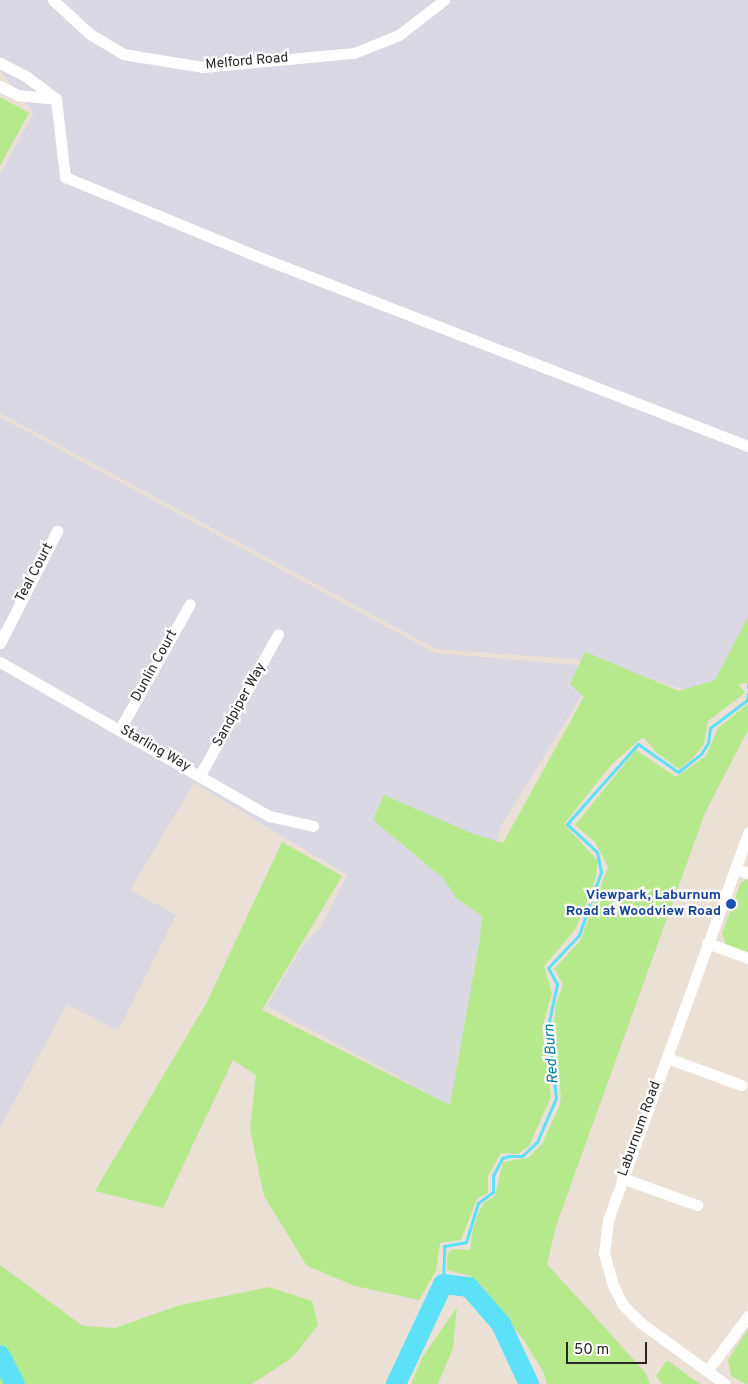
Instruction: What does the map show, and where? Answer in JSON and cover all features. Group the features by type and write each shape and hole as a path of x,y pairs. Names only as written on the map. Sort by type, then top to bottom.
{"street":[{"name":"Melford Road","path":"53,0 90,34 123,54 202,67 354,53 399,35 444,0"},
{"path":"0,63 27,77 56,99 65,177 250,253 748,446"},
{"path":"0,86 18,95 56,99"},
{"name":"Teal Court","path":"0,643 57,531"},
{"name":"Dunlin Court","path":"120,729 190,604"},
{"name":"Sandpiper Way","path":"200,775 278,634"},
{"name":"Starling Way","path":"0,662 269,816 313,826"},
{"name":"Laburnum Road","path":"725,1384 641,1323 623,1305 613,1285 604,1254 608,1220 622,1178 748,833"},
{"path":"734,868 748,873"},
{"path":"707,943 748,958"},
{"path":"667,1058 741,1085"},
{"path":"622,1178 698,1205"},
{"path":"707,1371 748,1316"}],"shaded area":[{"path":"0,0 748,0 748,676 716,699 587,660 436,649 0,413 0,174 34,113 0,70"},
{"path":"0,417 435,653 599,667 500,828 450,1105 267,1006 303,945 321,927 347,875 194,783 130,890 176,915 118,1031 67,1004 0,1128"}],"green space":[{"path":"0,97 29,113 0,166"},
{"path":"748,617 748,683 738,684 745,693 708,721 704,744 692,759 679,769 657,753 643,737 612,764 564,824 598,861 595,881 575,930 544,966 552,993 542,1028 551,1097 529,1146 518,1154 501,1153 488,1176 488,1193 477,1199 461,1240 440,1243 436,1271 419,1300 355,1286 307,1266 264,1196 250,1129 256,1075 233,1060 163,1208 95,1191 207,1002 282,842 342,876 262,1010 450,1105 480,938 482,916 456,898 444,879 373,820 384,795 471,833 503,843 584,697 570,684 585,652 679,691 715,680"},
{"path":"748,704 748,730 705,813 556,1226 547,1264 645,1372 650,1384 547,1384 544,1373 525,1342 483,1287 471,1276 447,1270 447,1254 452,1249 470,1250 477,1216 484,1203 495,1196 503,1162 528,1158 542,1144 559,1107 561,1096 553,1031 556,1004 563,984 554,969 580,941 608,867 595,842 575,825 636,750 676,777 706,756 718,728"},
{"path":"748,879 748,953 726,944 722,934 741,882"},
{"path":"0,1265 83,1326 115,1328 180,1305 269,1287 312,1301 318,1325 293,1357 252,1384 0,1384"},
{"path":"457,1307 453,1348 438,1384 411,1384 422,1358"},
{"path":"748,1329 748,1384 746,1384 731,1376 728,1360"},
{"path":"667,1360 701,1384 662,1384 656,1376"}],"waterway":[{"name":"Red Burn","path":"443,1284 444,1246 466,1242 478,1203 493,1192 493,1176 502,1158 522,1156 537,1142 556,1098 548,1026 557,984 548,968 579,935 601,872 597,852 567,824 638,744 678,772 701,754 708,743 710,728 747,700 748,694"},
{"path":"396,1384 443,1284 469,1287 501,1324 529,1384"},
{"path":"0,1355 15,1384"}],"place":[{"name":"Viewpark, Laburnum Road at Woodview Road","path":"731,904"}]}
